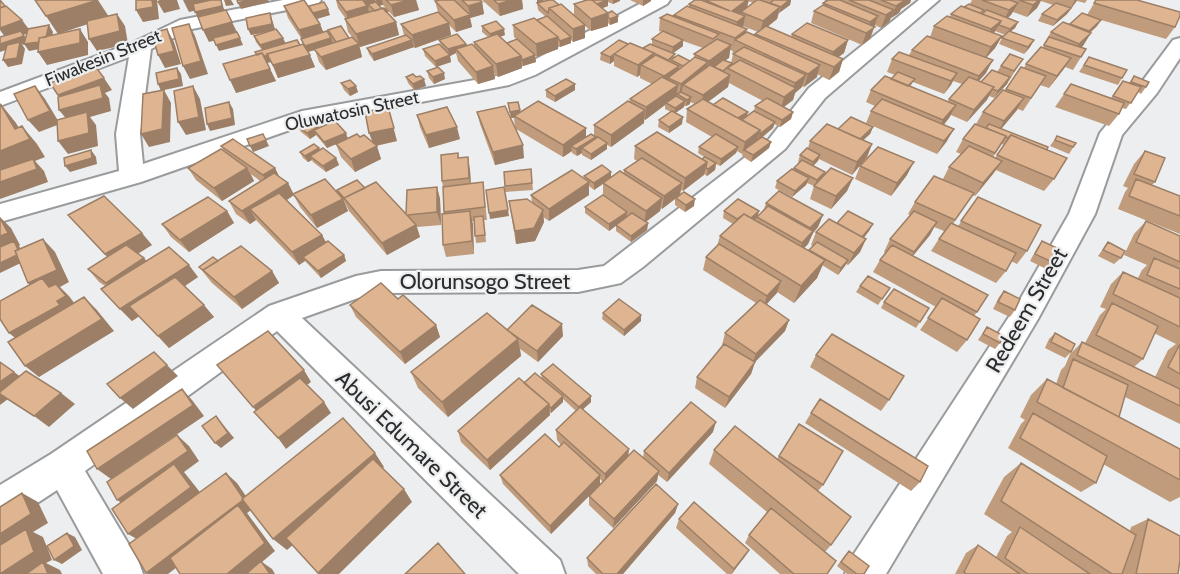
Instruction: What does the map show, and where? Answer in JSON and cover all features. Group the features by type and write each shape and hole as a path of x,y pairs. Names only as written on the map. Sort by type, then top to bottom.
{"street":[{"name":"Fiwakesin Street","path":"0,99 141,46 187,24 312,0"},
{"name":"Oluwatosin Street","path":"0,213 132,176 302,118 502,81 528,71 661,0"},
{"name":"Olorunsogo Street","path":"0,506 63,466 279,314 356,287 381,282 578,281 611,275 633,260 777,144 818,93 870,47 930,0"},
{"name":"Redeem Street","path":"864,574 1028,311 1082,214 1111,133 1149,88 1180,44"},
{"path":"132,176 128,134 141,46"},
{"name":"Abusi Edumare Street","path":"279,314 546,574"},
{"path":"63,466 124,574"}],"building":[{"path":"35,0 98,0 46,16"},
{"path":"136,0 152,0 153,7 136,10"},
{"path":"221,0 222,6 195,12 193,4"},
{"path":"304,0 320,24 299,30 284,6"},
{"path":"337,0 363,0 367,6 346,12"},
{"path":"386,0 409,0 391,5"},
{"path":"454,0 470,15 454,20 435,1"},
{"path":"462,0 480,0 482,2 468,6"},
{"path":"494,0 512,0 498,4"},
{"path":"549,0 559,5 549,8 548,13 537,3"},
{"path":"592,0 608,13 591,19 574,4"},
{"path":"592,0 608,0 597,4"},
{"path":"695,0 730,11 705,0 747,0 732,11 745,16 737,22 689,4"},
{"path":"757,0 780,7 763,21 741,12"},
{"path":"774,0 789,0 781,7 770,3"},
{"path":"828,0 840,0 878,16 870,22 823,3"},
{"path":"849,0 869,0 894,10 886,15"},
{"path":"881,0 903,0 904,1 896,6"},
{"path":"982,0 1010,0 1018,3 1009,10"},
{"path":"1019,0 1039,0 1033,5"},
{"path":"1096,0 1137,0 1180,12 1180,16 1175,27 1094,3"},
{"path":"324,2 328,9 313,13 309,6"},
{"path":"376,2 382,9 375,11 368,4"},
{"path":"1056,3 1071,8 1057,20 1042,14"},
{"path":"561,4 585,25 573,29 549,8"},
{"path":"969,4 984,10 980,13 964,7"},
{"path":"823,5 875,27 866,33 814,11"},
{"path":"6,6 22,20 0,28 0,8"},
{"path":"687,6 747,29 735,38 674,15"},
{"path":"961,6 1001,21 991,29 951,14"},
{"path":"383,8 396,22 356,34 345,19"},
{"path":"226,10 232,22 203,30 198,17"},
{"path":"987,10 1018,22 1010,29 999,25 1001,21 982,14"},
{"path":"612,11 618,16 610,19 608,13"},
{"path":"438,12 449,23 412,35 401,24"},
{"path":"270,13 272,24 248,29 246,18"},
{"path":"1082,13 1101,20 1089,31 1070,24"},
{"path":"117,14 120,31 89,39 87,21"},
{"path":"667,14 719,34 713,39 660,18"},
{"path":"547,16 571,37 560,41 537,20"},
{"path":"947,16 1002,36 991,47 934,26"},
{"path":"534,18 558,37 536,44 513,25"},
{"path":"496,21 504,29 490,34 482,26"},
{"path":"1063,22 1091,33 1079,44 1051,32"},
{"path":"807,23 848,40 833,52 792,34"},
{"path":"189,24 201,61 183,66 172,28"},
{"path":"49,25 46,37 39,38 39,42 24,44 28,29"},
{"path":"341,26 349,38 336,42 328,30"},
{"path":"766,26 843,59 834,67 755,34"},
{"path":"80,29 80,43 38,52 39,38"},
{"path":"167,29 174,51 158,55 152,33"},
{"path":"276,29 283,38 260,45 254,36"},
{"path":"21,31 24,36 0,44 0,37"},
{"path":"327,31 331,38 305,46 301,39"},
{"path":"663,31 683,40 673,47 652,39"},
{"path":"1009,31 1034,40 1028,47 1002,38"},
{"path":"237,32 240,38 216,45 213,38"},
{"path":"747,32 820,65 808,74 735,40"},
{"path":"457,34 466,44 448,49 439,40"},
{"path":"497,34 521,56 496,64 474,42"},
{"path":"406,35 412,40 372,54 367,48"},
{"path":"927,36 993,60 979,76 912,50"},
{"path":"352,37 359,44 321,57 314,49"},
{"path":"1049,37 1086,49 1081,57 1044,45"},
{"path":"517,39 535,55 522,60 521,56 507,43"},
{"path":"717,39 731,45 709,61 694,54"},
{"path":"297,40 300,45 268,55 264,56 262,53 257,55 255,52"},
{"path":"619,40 628,44 610,57 601,53"},
{"path":"20,42 17,58 3,60 7,45"},
{"path":"630,43 654,53 638,65 614,54"},
{"path":"303,44 310,55 273,65 267,54"},
{"path":"439,44 450,55 435,61 423,49"},
{"path":"472,44 493,66 476,72 456,49"},
{"path":"650,44 675,54 668,60 643,48"},
{"path":"744,47 806,75 795,83 733,54"},
{"path":"1041,47 1071,58 1057,76 1026,64"},
{"path":"899,52 957,73 951,81 892,59"},
{"path":"262,53 270,69 230,80 223,64"},
{"path":"1010,54 1023,59 1014,71 1001,66"},
{"path":"656,55 679,66 664,76 641,65"},
{"path":"678,55 690,61 683,66 671,60"},
{"path":"695,57 708,62 681,84 668,78"},
{"path":"1089,57 1127,70 1122,78 1084,65"},
{"path":"723,60 732,63 723,71 714,67"},
{"path":"740,60 796,88 784,97 727,68"},
{"path":"710,65 730,75 703,95 683,85"},
{"path":"95,66 104,78 58,95 50,83"},
{"path":"438,67 444,73 433,77 427,71"},
{"path":"1021,67 1046,76 1031,98 1006,89"},
{"path":"177,68 179,79 158,84 156,73"},
{"path":"992,70 1010,77 998,91 981,82"},
{"path":"898,72 915,79 908,86 891,79"},
{"path":"413,74 424,79 413,84 406,77"},
{"path":"885,76 956,105 943,120 871,90"},
{"path":"1134,76 1149,82 1146,87 1131,82"},
{"path":"662,77 678,85 646,107 630,99"},
{"path":"969,77 994,87 974,110 949,99"},
{"path":"566,79 575,84 555,96 546,90"},
{"path":"350,80 356,86 348,89 341,83"},
{"path":"1123,81 1141,87 1131,103 1113,96"},
{"path":"1071,84 1124,103 1119,114 1064,94"},
{"path":"100,85 103,98 59,110 58,97"},
{"path":"35,86 50,111 28,120 14,94"},
{"path":"193,86 199,117 178,122 174,91"},
{"path":"164,90 162,129 141,134 143,94"},
{"path":"1003,90 1024,98 1004,121 983,112"},
{"path":"681,92 691,97 687,100 677,94"},
{"path":"676,96 685,101 675,108 666,103"},
{"path":"723,98 748,112 738,118 713,105"},
{"path":"767,98 793,112 782,120 755,106"},
{"path":"703,99 760,130 745,142 687,109"},
{"path":"882,99 954,129 944,141 871,111"},
{"path":"538,101 586,128 563,145 514,116"},
{"path":"628,101 645,110 611,135 594,125"},
{"path":"229,102 232,118 207,124 205,108"},
{"path":"518,102 520,110 510,112 508,103"},
{"path":"0,106 15,129 22,126 30,139 0,151"},
{"path":"505,106 523,145 493,152 477,112"},
{"path":"388,107 394,128 369,133 365,112"},
{"path":"447,107 457,127 426,135 417,115"},
{"path":"672,111 683,117 669,127 659,120"},
{"path":"754,111 775,122 760,134 760,130 742,120"},
{"path":"87,112 89,133 58,141 57,120"},
{"path":"851,117 873,127 860,139 838,129"},
{"path":"309,120 318,127 307,133 298,126"},
{"path":"335,121 346,133 324,142 314,130"},
{"path":"827,124 872,144 857,162 810,141"},
{"path":"975,124 1006,136 995,153 963,139"},
{"path":"989,124 1048,147 1047,150 1011,135 1008,138 986,128"},
{"path":"657,132 707,162 685,178 635,146"},
{"path":"263,134 266,140 250,146 247,139"},
{"path":"357,134 360,137 364,135 377,146 351,159 336,144"},
{"path":"591,134 596,137 576,149 571,146"},
{"path":"716,134 738,147 721,159 699,147"},
{"path":"1011,135 1067,158 1054,179 997,155"},
{"path":"1057,136 1076,143 1073,147 1055,140"},
{"path":"598,137 607,143 591,154 582,148"},
{"path":"762,137 771,142 753,155 744,150"},
{"path":"233,139 275,168 263,175 221,146"},
{"path":"314,144 319,148 305,156 300,152"},
{"path":"969,146 1002,161 983,183 949,167"},
{"path":"878,147 914,162 897,183 860,166"},
{"path":"323,148 336,158 323,166 310,156"},
{"path":"807,148 820,155 813,162 800,155"},
{"path":"221,149 247,168 214,188 188,168"},
{"path":"91,150 92,158 65,166 64,158"},
{"path":"1145,151 1165,158 1155,182 1134,174"},
{"path":"458,153 458,158 468,157 469,178 442,181 441,155"},
{"path":"705,157 716,163 706,168 707,162 702,159"},
{"path":"642,158 682,183 664,196 624,170"},
{"path":"33,159 37,169 0,182 0,170"},
{"path":"802,160 825,172 817,180 794,168"},
{"path":"602,165 611,172 594,183 584,176"},
{"path":"831,168 853,178 836,196 814,186"},
{"path":"531,169 532,183 505,186 504,172"},
{"path":"792,169 809,178 795,191 777,181"},
{"path":"572,170 589,182 549,209 531,195"},
{"path":"620,171 662,198 646,211 603,183"},
{"path":"274,173 288,183 242,211 229,201"},
{"path":"934,176 974,193 955,220 915,202"},
{"path":"325,179 343,199 311,215 293,194"},
{"path":"1136,179 1180,196 1180,216 1129,196"},
{"path":"357,180 365,188 344,198 337,190"},
{"path":"376,182 406,214 407,190 437,187 437,212 407,215 416,225 382,243 344,198"},
{"path":"483,182 485,207 444,212 443,187"},
{"path":"504,187 508,210 489,213 486,190"},
{"path":"779,191 823,215 810,228 766,203"},
{"path":"684,192 695,199 686,205 676,198"},
{"path":"279,193 322,235 292,252 250,209"},
{"path":"603,195 627,212 609,224 585,207"},
{"path":"104,196 142,233 105,254 68,215"},
{"path":"208,197 227,211 180,240 162,224"},
{"path":"978,197 1041,225 1027,251 961,221"},
{"path":"527,199 543,210 534,228 515,231 509,201"},
{"path":"738,199 759,211 751,218 744,214 737,219 724,211"},
{"path":"768,206 813,231 802,243 757,217"},
{"path":"470,211 472,241 443,245 442,214"},
{"path":"848,211 873,224 862,237 837,223"},
{"path":"914,211 937,222 914,252 890,239"},
{"path":"632,213 648,223 631,236 616,225"},
{"path":"744,214 825,260 801,286 720,236"},
{"path":"483,216 485,235 475,236 474,217"},
{"path":"0,218 8,233 0,236"},
{"path":"829,219 866,239 854,253 816,232"},
{"path":"1146,221 1180,236 1180,262 1136,242"},
{"path":"951,223 1016,253 1006,271 939,239"},
{"path":"43,239 57,270 28,283 15,251"},
{"path":"14,241 18,250 15,251 17,255 0,263 0,247"},
{"path":"328,241 344,255 318,271 303,257"},
{"path":"1042,241 1059,249 1052,262 1035,254"},
{"path":"817,242 848,260 841,268 809,250"},
{"path":"1108,242 1125,251 1121,258 1103,250"},
{"path":"719,244 781,281 767,296 706,257"},
{"path":"126,245 144,258 106,283 88,269"},
{"path":"892,245 988,295 977,312 880,260"},
{"path":"241,246 272,271 234,297 203,270"},
{"path":"169,247 189,265 120,309 101,289"},
{"path":"213,257 218,261 204,271 199,267"},
{"path":"1154,258 1180,269 1180,289 1147,275"},
{"path":"1123,272 1180,298 1180,327 1113,294"},
{"path":"868,276 890,288 882,299 860,286"},
{"path":"175,277 204,305 158,336 129,306"},
{"path":"42,278 49,287 56,284 66,296 57,301 60,305 9,333 0,319 0,301"},
{"path":"381,283 398,299 403,295 436,325 400,352 350,305"},
{"path":"894,289 929,308 920,322 884,302"},
{"path":"1004,291 1020,299 1015,310 998,302"},
{"path":"84,297 102,319 25,366 8,342"},
{"path":"942,298 980,319 967,340 928,318"},
{"path":"619,299 641,315 624,330 603,313"},
{"path":"760,300 789,320 756,354 725,333"},
{"path":"1112,303 1158,326 1143,359 1096,335"},
{"path":"532,305 562,324 537,351 507,330"},
{"path":"487,313 518,339 442,402 411,372"},
{"path":"987,327 1004,336 1000,343 983,334"},
{"path":"268,331 304,370 253,407 217,365"},
{"path":"1055,333 1075,344 1071,352 1051,342"},
{"path":"832,334 904,376 889,400 816,355"},
{"path":"1082,342 1180,389 1180,406 1077,355"},
{"path":"724,344 755,362 729,397 697,377"},
{"path":"1180,344 1180,374 1168,367"},
{"path":"154,352 167,365 120,398 107,384"},
{"path":"1073,359 1128,385 1119,417 1063,388"},
{"path":"0,362 14,372 0,382"},
{"path":"553,364 591,396 579,407 541,374"},
{"path":"26,371 61,393 34,416 0,394"},
{"path":"535,373 563,396 551,408 524,383"},
{"path":"300,378 324,402 278,438 254,412"},
{"path":"519,378 549,404 487,460 458,431"},
{"path":"1047,379 1180,449 1180,480 1037,402"},
{"path":"182,389 193,405 97,469 87,451"},
{"path":"820,399 928,466 920,482 811,413"},
{"path":"691,402 716,422 669,473 644,451"},
{"path":"580,407 629,449 605,474 556,430"},
{"path":"1033,413 1107,456 1096,483 1020,438"},
{"path":"216,416 228,433 215,443 202,426"},
{"path":"343,418 375,453 273,539 242,499"},
{"path":"799,424 843,451 823,485 779,456"},
{"path":"735,426 851,517 831,545 714,450"},
{"path":"545,434 559,447 564,442 600,475 550,526 500,475"},
{"path":"177,435 188,451 117,500 107,482"},
{"path":"634,450 659,471 614,519 589,496"},
{"path":"373,459 404,489 318,573 286,538"},
{"path":"1021,463 1136,535 1122,574 1112,574 1001,501"},
{"path":"174,464 191,487 128,534 112,509"},
{"path":"226,473 243,500 146,573 129,544"},
{"path":"656,484 678,504 617,574 603,574 587,558"},
{"path":"22,493 31,514 0,534 0,507"},
{"path":"694,502 749,550 734,569 679,519"},
{"path":"238,505 265,543 227,574 180,574 170,558"},
{"path":"771,508 836,561 827,574 794,574 749,535"},
{"path":"1148,519 1180,536 1178,574 1136,574"},
{"path":"1020,527 1090,574 1028,574 1005,558"},
{"path":"26,529 34,552 0,574 0,545"},
{"path":"67,533 74,546 54,560 47,546"},
{"path":"438,543 465,574 405,574"},
{"path":"978,545 1020,574 966,574 964,572"},
{"path":"849,551 869,566 864,574 857,574 841,562"},
{"path":"261,561 270,574 246,574"},
{"path":"43,562 48,574 26,574"}]}
